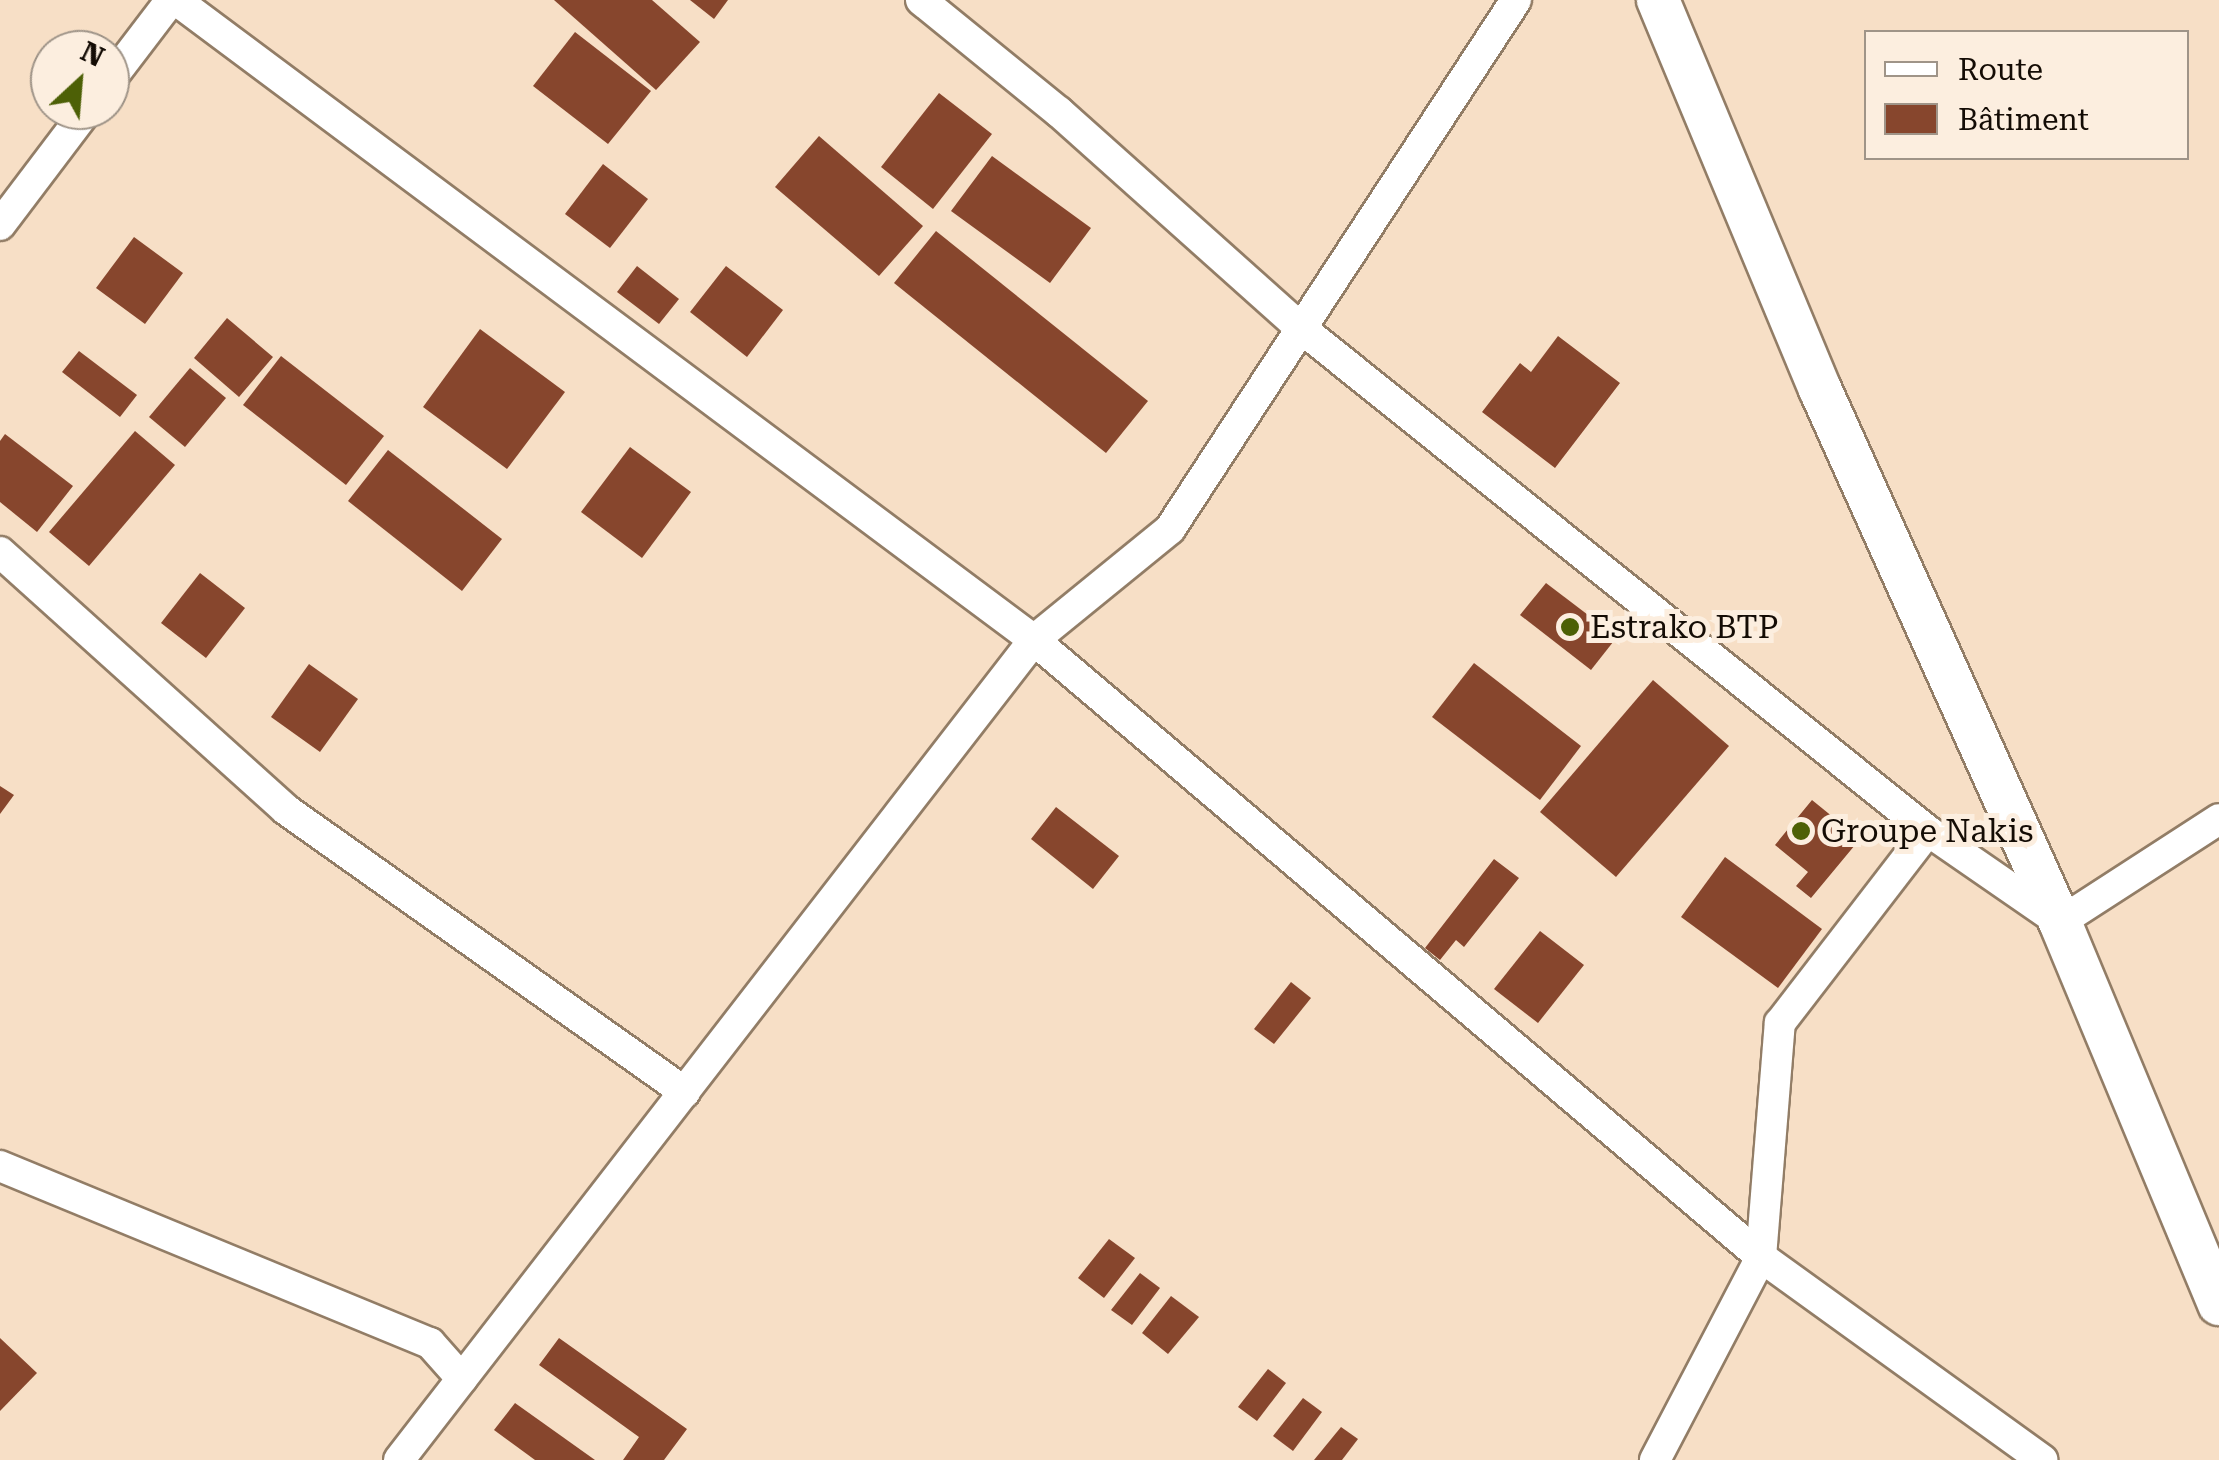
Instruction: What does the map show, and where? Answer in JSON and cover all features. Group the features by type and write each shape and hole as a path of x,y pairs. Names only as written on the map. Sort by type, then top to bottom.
{"main road":[{"path":"1658,0 1820,389 2060,922 2219,1304"}],"street":[{"path":"130,55 173,0 1034,640 1761,1257 2042,1460"},
{"path":"921,0 1059,112 1302,328 1928,831 2060,922 2219,819"},
{"path":"398,1460 1034,640 1170,530 1516,0"},
{"path":"0,225 73,130"},
{"path":"0,552 285,809 685,1092"},
{"path":"1656,1460 1761,1257 1780,1024 1928,831"},
{"path":"0,1166 430,1343 462,1379"}],"building":[{"path":"554,0 652,0 700,42 656,90"},
{"path":"690,0 728,0 714,19"},
{"path":"575,32 651,91 608,144 533,86"},
{"path":"939,93 992,134 933,209 881,167"},
{"path":"819,136 923,226 879,276 775,187"},
{"path":"992,156 1091,228 1050,283 951,211"},
{"path":"603,164 648,199 610,248 565,214"},
{"path":"936,231 1148,401 1106,453 894,283"},
{"path":"134,237 183,273 145,324 96,288"},
{"path":"637,266 679,299 659,324 617,292"},
{"path":"726,266 783,310 747,357 690,312"},
{"path":"227,318 273,357 239,397 194,358"},
{"path":"480,329 565,392 507,469 423,407"},
{"path":"1558,336 1620,383 1555,468 1482,412 1520,363 1531,372"},
{"path":"79,351 137,395 120,417 62,372"},
{"path":"281,356 384,436 346,485 243,405"},
{"path":"190,368 226,398 185,447 149,417"},
{"path":"135,431 175,465 89,566 49,532"},
{"path":"5,434 73,486 37,532 0,502 0,441"},
{"path":"630,447 691,492 642,558 581,512"},
{"path":"388,450 502,539 462,591 348,501"},
{"path":"200,573 245,608 206,658 161,623"},
{"path":"1546,583 1617,637 1591,670 1520,615"},
{"path":"1474,663 1581,746 1540,800 1432,717"},
{"path":"309,664 358,699 320,752 271,717"},
{"path":"1653,680 1729,746 1616,877 1540,812"},
{"path":"0,786 14,795 0,814"},
{"path":"1812,800 1860,839 1811,898 1796,886 1808,872 1775,845"},
{"path":"1056,807 1119,856 1093,889 1031,839"},
{"path":"1725,857 1822,929 1778,988 1681,917"},
{"path":"1494,859 1519,878 1464,947 1456,940 1440,960 1425,948"},
{"path":"1540,931 1584,965 1538,1023 1494,989"},
{"path":"1291,982 1311,998 1274,1044 1254,1029"},
{"path":"1109,1239 1135,1258 1104,1298 1078,1278"},
{"path":"1140,1273 1160,1288 1132,1325 1111,1310"},
{"path":"1171,1296 1199,1317 1168,1354 1142,1333"},
{"path":"0,1338 37,1373 0,1411"},
{"path":"559,1338 687,1429 664,1460 623,1460 639,1437 539,1365"},
{"path":"1268,1369 1286,1383 1257,1421 1238,1407"},
{"path":"1303,1398 1322,1412 1293,1451 1273,1436"},
{"path":"515,1403 595,1460 535,1460 494,1430"},
{"path":"1341,1427 1358,1439 1342,1460 1314,1460"}],"place":[{"name":"Estrako BTP","path":"1570,627"},
{"name":"Groupe Nakis","path":"1801,831"}]}
